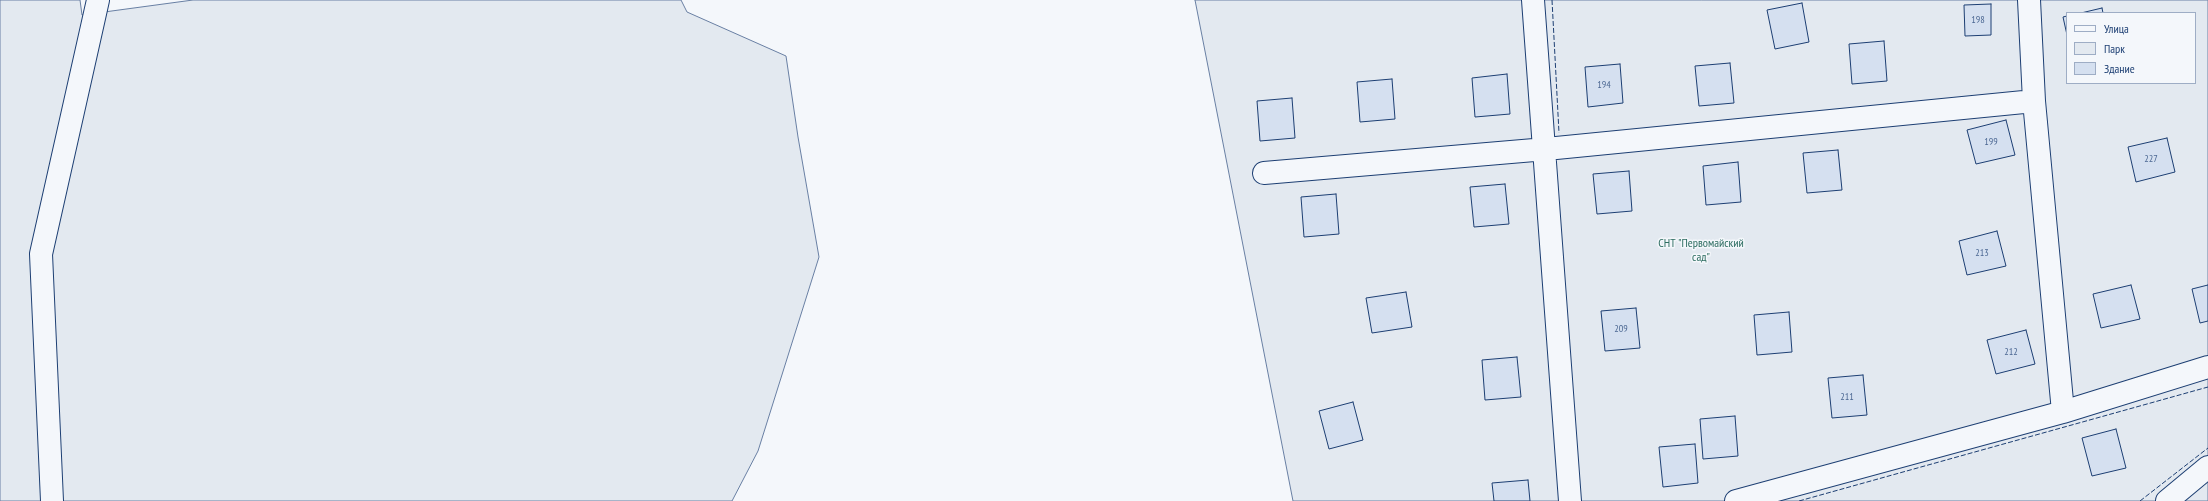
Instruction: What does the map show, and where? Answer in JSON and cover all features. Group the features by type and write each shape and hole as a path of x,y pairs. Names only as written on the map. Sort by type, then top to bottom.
{"street":[{"path":"52,501 41,254 98,0"},
{"path":"1533,0 1546,149 1570,501"},
{"path":"2029,0 2034,101 2063,412"},
{"path":"1264,174 1546,149 2034,101"},
{"path":"1736,501 2063,412 2208,366"},
{"path":"2167,501 2208,467"}],"green space":[{"path":"0,0 80,0 82,15 193,0 681,0 687,12 786,56 798,137 819,257 758,451 732,501 0,501"},
{"name":"СНТ \"Первомайский сад\"","path":"1195,0 2208,0 2208,501 1293,501"}],"building":[{"path":"1802,3 1809,42 1775,49 1767,10"},
{"path":"1991,4 1991,35 1965,36 1964,5"},
{"path":"2102,8 2103,12 2085,12"},
{"path":"2066,16 2066,30 2063,17"},
{"path":"1884,41 1887,81 1852,84 1849,44"},
{"path":"1730,63 1734,103 1699,106 1695,66"},
{"path":"1620,64 1623,103 1588,107 1585,67"},
{"path":"1507,74 1510,114 1475,117 1472,78"},
{"path":"1392,79 1395,119 1360,122 1357,82"},
{"path":"1292,98 1295,138 1260,141 1257,101"},
{"path":"2006,120 2015,155 1976,164 1967,130"},
{"path":"2167,138 2175,172 2136,182 2128,147"},
{"path":"1838,150 1842,190 1807,193 1803,153"},
{"path":"1738,162 1741,202 1706,205 1703,166"},
{"path":"1629,171 1632,211 1597,214 1593,174"},
{"path":"1505,184 1509,224 1474,227 1470,187"},
{"path":"1336,194 1339,234 1304,237 1301,197"},
{"path":"1997,231 2006,266 1967,275 1959,241"},
{"path":"2131,285 2140,319 2101,328 2093,294"},
{"path":"2208,285 2208,321 2200,323 2192,289"},
{"path":"1406,292 1412,327 1372,333 1366,298"},
{"path":"1636,308 1640,348 1605,351 1601,311"},
{"path":"1789,312 1792,352 1757,355 1754,315"},
{"path":"2026,330 2035,364 1996,374 1987,340"},
{"path":"1517,357 1521,397 1485,400 1482,360"},
{"path":"1863,375 1867,415 1832,418 1828,378"},
{"path":"1353,402 1363,440 1329,449 1319,411"},
{"path":"1735,416 1738,456 1703,459 1700,419"},
{"path":"2116,429 2126,468 2092,476 2082,438"},
{"path":"1695,444 1698,483 1663,487 1659,447"},
{"path":"1528,480 1530,501 1494,501 1492,483"}],"fence":[{"path":"1552,0 1559,133"},
{"path":"1799,501 2208,387"},
{"path":"2140,501 2208,448"}]}
